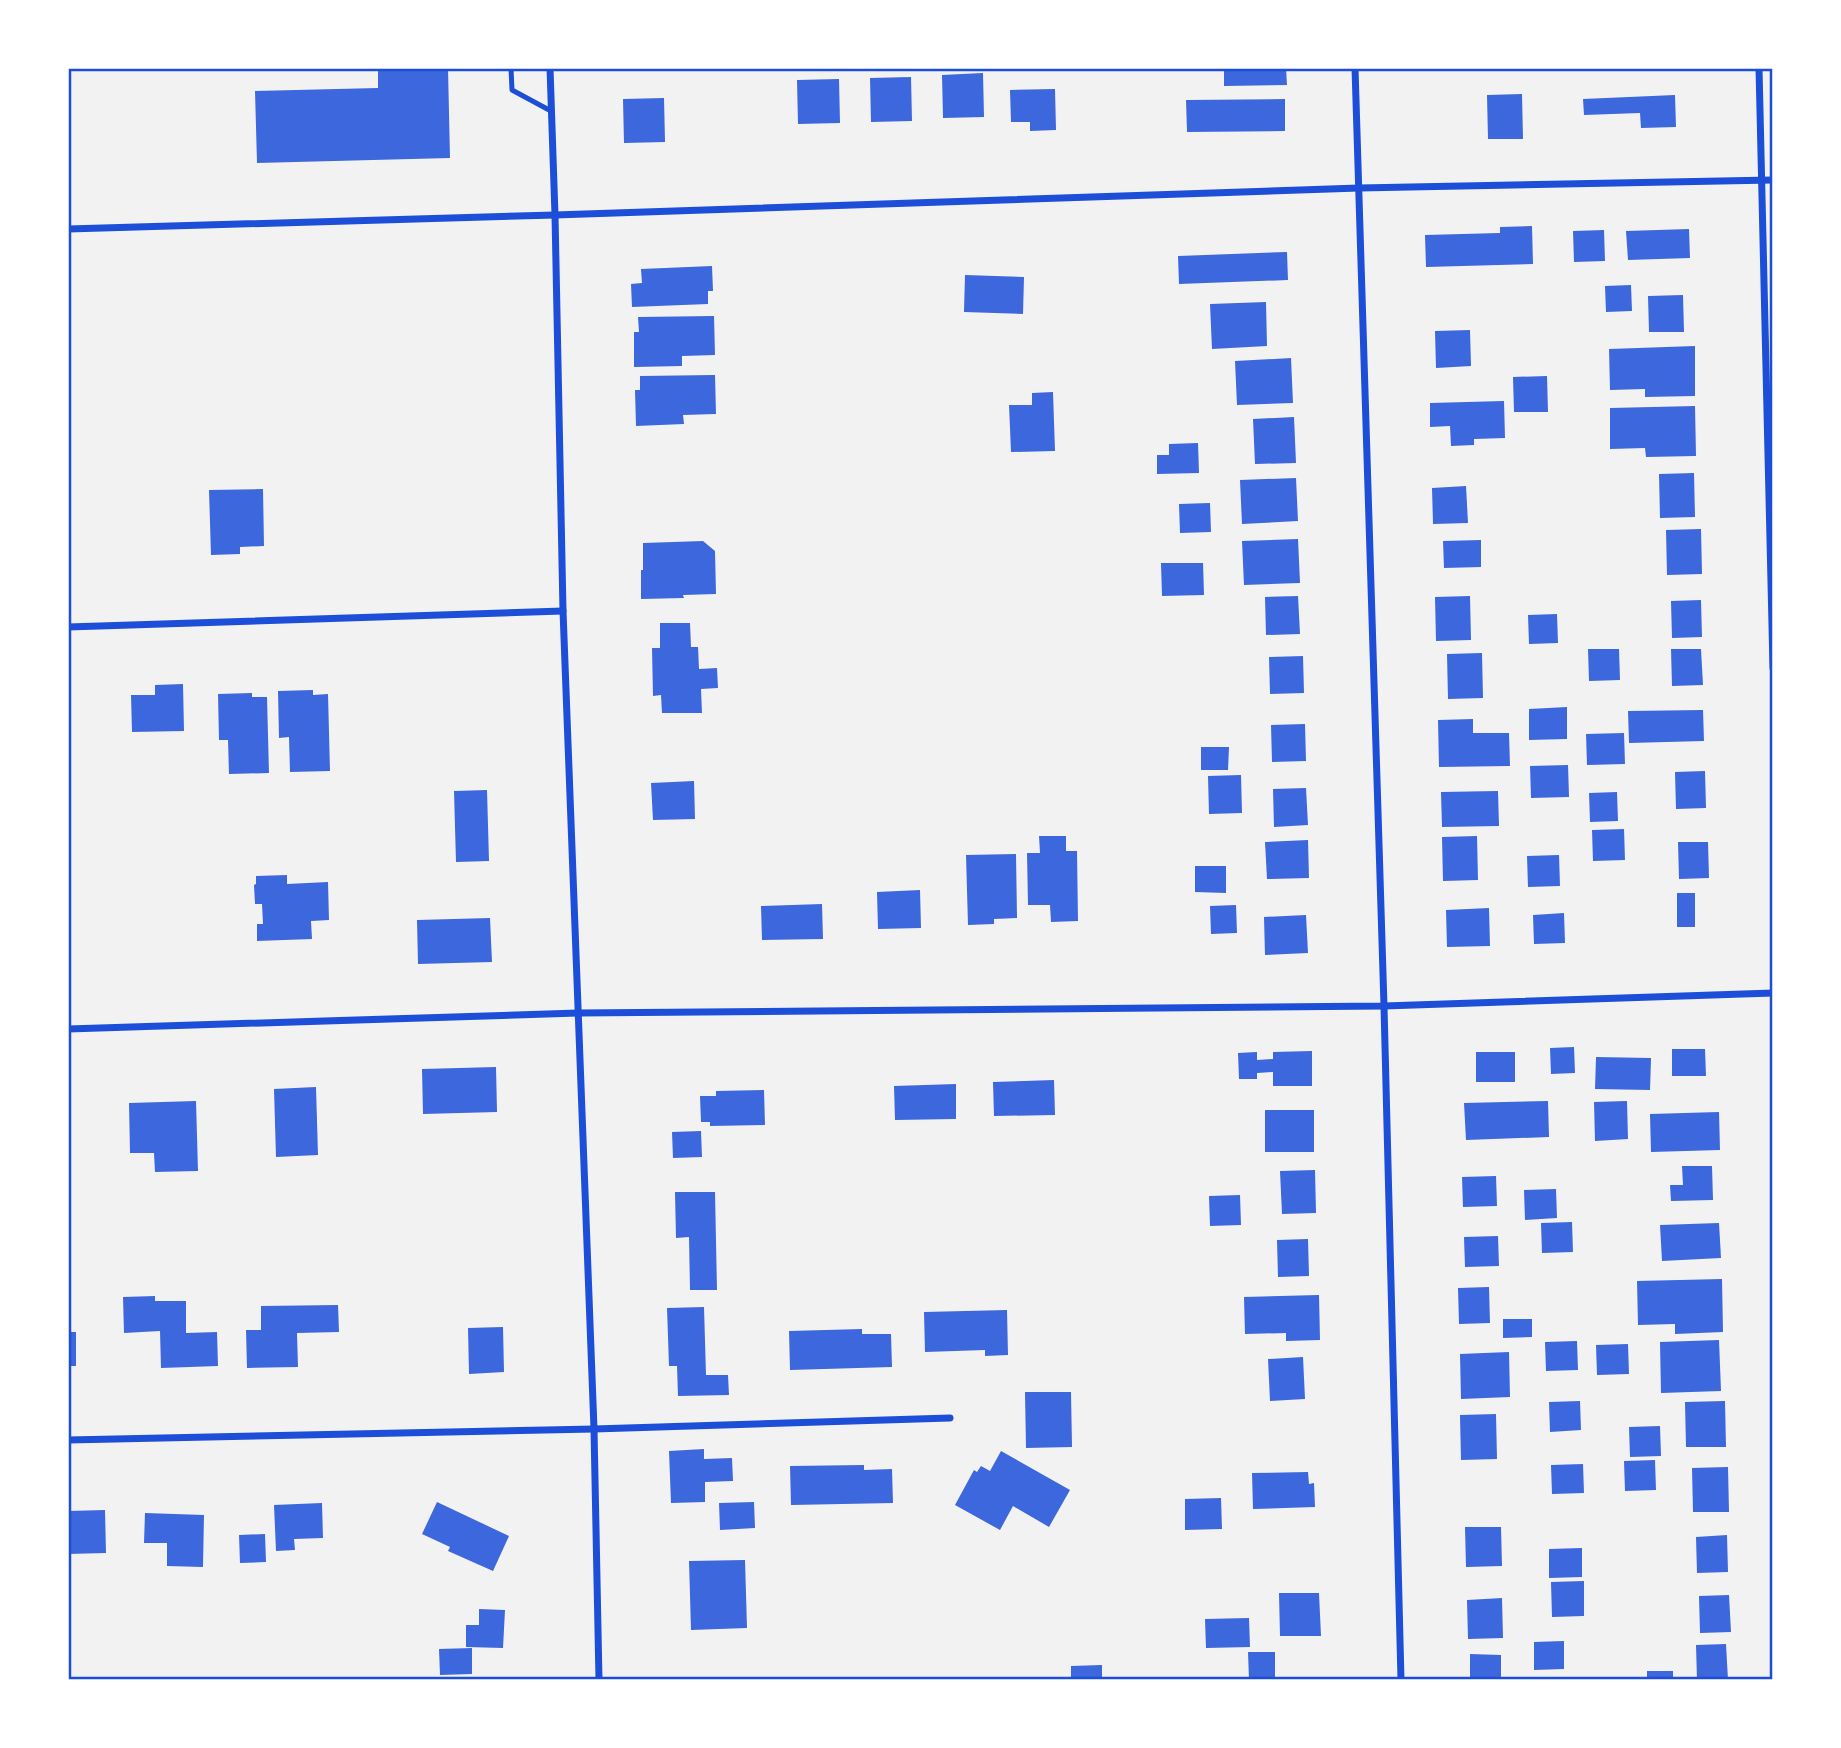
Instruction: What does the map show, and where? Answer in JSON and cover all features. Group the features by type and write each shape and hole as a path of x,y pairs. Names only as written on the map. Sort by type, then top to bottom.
{"street":[{"path":"550,68 563,611 594,1429 599,1680"},
{"path":"1355,68 1384,1006 1401,1680"},
{"path":"1759,68 1773,668"},
{"path":"68,229 1359,188 1773,180"},
{"path":"68,627 563,611"},
{"path":"68,1029 578,1013 1384,1006 1773,993"},
{"path":"68,1440 594,1429 950,1418"}],"lane":[{"path":"511,68 512,90 551,111"}],"building":[{"path":"378,68 448,68 450,158 257,163 255,91 378,88"},
{"path":"1224,68 1286,68 1287,85 1224,86"},
{"path":"983,73 984,117 943,118 942,75"},
{"path":"911,77 912,121 871,122 870,78"},
{"path":"839,79 840,123 798,124 797,80"},
{"path":"1055,89 1056,130 1030,131 1030,122 1011,122 1010,90"},
{"path":"1522,94 1523,139 1488,139 1487,95"},
{"path":"1675,95 1676,127 1641,128 1640,113 1584,115 1583,99"},
{"path":"664,98 665,142 624,143 623,99"},
{"path":"1285,99 1285,131 1187,132 1186,100"},
{"path":"1532,226 1533,264 1426,267 1425,235 1500,233 1500,227"},
{"path":"1689,229 1690,258 1628,260 1626,231"},
{"path":"1604,230 1605,261 1574,262 1573,231"},
{"path":"1287,252 1288,280 1179,284 1178,256"},
{"path":"712,266 713,291 708,291 708,304 632,307 631,284 642,283 641,269"},
{"path":"965,275 1024,277 1023,314 964,312"},
{"path":"1631,285 1632,311 1606,312 1605,286"},
{"path":"1683,295 1684,332 1649,332 1648,296"},
{"path":"1266,302 1267,346 1212,349 1210,304"},
{"path":"714,316 715,355 682,356 682,366 634,367 634,332 639,332 638,317"},
{"path":"1470,330 1471,366 1436,368 1435,331"},
{"path":"1695,346 1695,396 1645,397 1645,389 1610,390 1609,349"},
{"path":"1291,358 1293,403 1237,405 1235,361"},
{"path":"715,375 716,414 683,415 684,424 636,426 635,390 640,390 640,376"},
{"path":"1547,376 1548,412 1514,412 1513,377"},
{"path":"1053,392 1055,451 1011,452 1009,405 1032,405 1032,393"},
{"path":"1504,401 1505,438 1474,439 1474,445 1451,446 1450,426 1430,427 1430,403"},
{"path":"1695,406 1696,456 1646,457 1645,448 1610,449 1610,408"},
{"path":"1294,417 1296,463 1255,464 1253,419"},
{"path":"1198,443 1199,473 1157,474 1157,455 1169,455 1169,444"},
{"path":"1694,473 1695,517 1660,518 1659,474"},
{"path":"1296,478 1298,521 1242,524 1240,480"},
{"path":"1466,486 1468,523 1433,524 1432,488"},
{"path":"263,489 264,546 240,547 240,554 211,555 209,490"},
{"path":"1210,503 1211,532 1180,533 1179,504"},
{"path":"1701,529 1702,574 1667,575 1666,530"},
{"path":"1298,539 1300,583 1244,585 1242,541"},
{"path":"1481,540 1481,567 1444,568 1443,541"},
{"path":"703,541 715,551 716,594 641,599 643,543"},
{"path":"1161,563 1203,563 1204,595 1162,596"},
{"path":"1298,596 1300,634 1266,635 1265,597"},
{"path":"1470,596 1471,640 1436,641 1435,597"},
{"path":"1701,600 1702,637 1672,638 1671,601"},
{"path":"1557,614 1558,643 1529,644 1528,615"},
{"path":"660,623 690,623 691,647 698,647 699,669 717,668 718,688 701,689 702,713 662,713 661,695 653,696 652,648 660,648"},
{"path":"1588,649 1619,649 1620,680 1589,681"},
{"path":"1671,649 1701,649 1703,685 1672,686"},
{"path":"1482,653 1483,698 1448,699 1447,654"},
{"path":"1303,656 1304,693 1270,694 1269,657"},
{"path":"183,684 184,731 132,732 131,695 155,695 155,685"},
{"path":"313,690 313,695 328,694 330,771 290,772 289,737 279,738 278,691"},
{"path":"252,693 252,697 267,697 269,773 229,774 228,740 219,740 218,694"},
{"path":"1567,707 1567,739 1529,740 1529,709"},
{"path":"1703,710 1704,741 1629,743 1628,711"},
{"path":"1473,719 1473,733 1509,733 1510,766 1439,767 1438,720"},
{"path":"1305,724 1306,761 1272,762 1271,725"},
{"path":"1624,733 1625,764 1587,765 1586,734"},
{"path":"1201,747 1229,747 1228,770 1201,770"},
{"path":"1568,765 1569,797 1531,798 1530,766"},
{"path":"1705,771 1706,808 1676,809 1675,772"},
{"path":"1241,775 1242,813 1209,814 1208,776"},
{"path":"694,781 695,819 653,820 651,783"},
{"path":"1306,788 1308,825 1274,827 1273,789"},
{"path":"487,790 489,861 456,862 454,791"},
{"path":"1498,791 1499,826 1442,827 1441,792"},
{"path":"1617,792 1618,821 1590,822 1589,793"},
{"path":"1624,829 1625,860 1593,861 1592,830"},
{"path":"1039,836 1066,836 1066,851 1077,851 1078,921 1051,922 1050,905 1028,905 1027,853 1040,853"},
{"path":"1477,836 1478,880 1443,881 1442,837"},
{"path":"1308,840 1309,878 1267,879 1265,842"},
{"path":"1678,842 1708,842 1709,878 1679,879"},
{"path":"1016,854 1017,918 994,919 994,924 968,925 966,855"},
{"path":"1559,855 1560,886 1528,887 1527,856"},
{"path":"1195,866 1226,866 1226,893 1195,892"},
{"path":"287,875 287,884 328,882 329,920 311,921 312,939 257,941 257,924 263,924 262,904 255,904 256,876"},
{"path":"920,890 921,928 878,929 877,892"},
{"path":"1677,893 1695,893 1695,927 1677,927"},
{"path":"822,904 823,939 762,940 761,906"},
{"path":"1236,905 1237,933 1211,934 1210,906"},
{"path":"1489,908 1490,946 1447,947 1446,910"},
{"path":"1564,913 1565,943 1534,944 1533,915"},
{"path":"1306,915 1308,953 1265,955 1264,917"},
{"path":"490,918 492,962 418,964 417,920"},
{"path":"1574,1047 1575,1073 1551,1074 1550,1048"},
{"path":"1672,1049 1705,1049 1706,1076 1672,1076"},
{"path":"1312,1051 1312,1086 1273,1086 1273,1072 1257,1073 1257,1079 1239,1079 1238,1053 1257,1052 1257,1060 1273,1059 1273,1052"},
{"path":"1476,1052 1515,1052 1515,1082 1476,1082"},
{"path":"1596,1057 1651,1058 1650,1090 1595,1089"},
{"path":"496,1067 497,1112 423,1114 422,1069"},
{"path":"1054,1080 1055,1115 994,1116 993,1082"},
{"path":"956,1084 956,1119 895,1120 894,1086"},
{"path":"316,1087 318,1155 276,1157 274,1089"},
{"path":"764,1090 765,1125 710,1126 710,1122 701,1122 700,1096 716,1096 716,1091"},
{"path":"196,1101 198,1171 155,1172 154,1153 130,1153 129,1103"},
{"path":"1548,1101 1549,1137 1466,1140 1464,1103"},
{"path":"1627,1101 1628,1139 1595,1141 1594,1102"},
{"path":"1265,1110 1314,1110 1314,1152 1265,1152"},
{"path":"1719,1112 1720,1150 1651,1152 1650,1114"},
{"path":"701,1131 702,1157 673,1158 672,1132"},
{"path":"1682,1166 1712,1166 1713,1200 1671,1201 1670,1185 1683,1185"},
{"path":"1315,1170 1316,1213 1282,1214 1280,1171"},
{"path":"1496,1176 1497,1206 1463,1207 1462,1177"},
{"path":"1556,1189 1557,1218 1525,1220 1524,1190"},
{"path":"675,1192 715,1192 717,1290 690,1290 689,1237 676,1238"},
{"path":"1240,1195 1241,1225 1210,1226 1209,1196"},
{"path":"1572,1222 1573,1252 1542,1253 1541,1223"},
{"path":"1719,1223 1721,1258 1662,1261 1660,1225"},
{"path":"1498,1236 1499,1266 1465,1267 1464,1237"},
{"path":"1308,1239 1309,1276 1278,1277 1277,1240"},
{"path":"1722,1279 1723,1332 1675,1334 1675,1324 1638,1325 1637,1281"},
{"path":"1489,1287 1490,1323 1459,1324 1458,1288"},
{"path":"1319,1295 1320,1340 1286,1341 1286,1333 1245,1334 1244,1297"},
{"path":"155,1296 155,1301 186,1301 186,1333 217,1332 218,1366 161,1368 160,1331 124,1333 123,1297"},
{"path":"338,1305 339,1332 297,1333 298,1367 247,1368 246,1330 261,1330 261,1306"},
{"path":"704,1307 706,1375 728,1375 729,1395 678,1396 677,1366 669,1366 667,1308"},
{"path":"1007,1310 1008,1355 985,1356 985,1350 925,1352 924,1312"},
{"path":"1503,1319 1532,1319 1532,1337 1503,1338"},
{"path":"503,1327 504,1372 469,1374 468,1328"},
{"path":"862,1329 862,1334 891,1334 892,1367 790,1370 789,1331"},
{"path":"68,1332 76,1332 76,1366 68,1366"},
{"path":"1719,1340 1721,1391 1661,1393 1660,1342"},
{"path":"1577,1341 1578,1370 1546,1371 1545,1342"},
{"path":"1628,1344 1629,1374 1597,1375 1596,1345"},
{"path":"1509,1352 1510,1397 1461,1399 1460,1354"},
{"path":"1303,1357 1305,1399 1270,1401 1268,1359"},
{"path":"1025,1392 1071,1392 1072,1447 1026,1448"},
{"path":"1580,1401 1581,1430 1550,1432 1549,1402"},
{"path":"1725,1401 1726,1447 1686,1447 1685,1402"},
{"path":"1496,1414 1497,1459 1461,1460 1460,1415"},
{"path":"1660,1426 1661,1456 1630,1457 1629,1427"},
{"path":"704,1449 704,1459 732,1458 733,1481 705,1482 705,1502 671,1503 669,1451"},
{"path":"1001,1451 1070,1490 1049,1527 1013,1506 1000,1530 955,1505 974,1470 977,1472 981,1466 990,1471"},
{"path":"1655,1460 1656,1490 1625,1491 1624,1461"},
{"path":"1583,1464 1584,1493 1552,1494 1551,1465"},
{"path":"864,1465 864,1470 892,1469 893,1503 791,1505 790,1466"},
{"path":"1728,1467 1729,1512 1693,1512 1692,1468"},
{"path":"1308,1472 1309,1484 1314,1483 1315,1507 1253,1509 1252,1473"},
{"path":"1221,1498 1222,1529 1185,1530 1185,1499"},
{"path":"437,1502 509,1536 493,1571 448,1551 450,1547 422,1534"},
{"path":"754,1502 755,1528 720,1530 719,1503"},
{"path":"322,1503 323,1538 294,1539 295,1550 276,1551 274,1505"},
{"path":"105,1510 106,1553 68,1554 68,1511"},
{"path":"145,1513 204,1515 203,1567 167,1566 167,1543 144,1543"},
{"path":"1465,1527 1501,1527 1502,1566 1466,1567"},
{"path":"265,1534 266,1562 240,1563 239,1535"},
{"path":"1727,1535 1728,1572 1697,1573 1696,1537"},
{"path":"1582,1548 1582,1577 1549,1578 1549,1549"},
{"path":"745,1560 747,1628 691,1630 689,1561"},
{"path":"1584,1581 1584,1616 1552,1617 1551,1582"},
{"path":"1279,1593 1319,1593 1321,1636 1280,1636"},
{"path":"1729,1595 1731,1632 1700,1633 1699,1596"},
{"path":"1502,1598 1503,1638 1468,1639 1467,1600"},
{"path":"479,1609 505,1610 503,1648 466,1647 466,1625 479,1625"},
{"path":"1249,1618 1250,1647 1206,1648 1205,1619"},
{"path":"1564,1641 1564,1669 1534,1670 1534,1642"},
{"path":"1726,1644 1728,1680 1697,1680 1696,1645"},
{"path":"472,1648 472,1674 440,1675 439,1649"},
{"path":"1248,1652 1275,1652 1275,1680 1249,1680"},
{"path":"1470,1654 1501,1655 1501,1680 1470,1680"},
{"path":"1102,1665 1102,1680 1071,1680 1071,1666"},
{"path":"1647,1671 1673,1671 1673,1680 1647,1680"}]}
